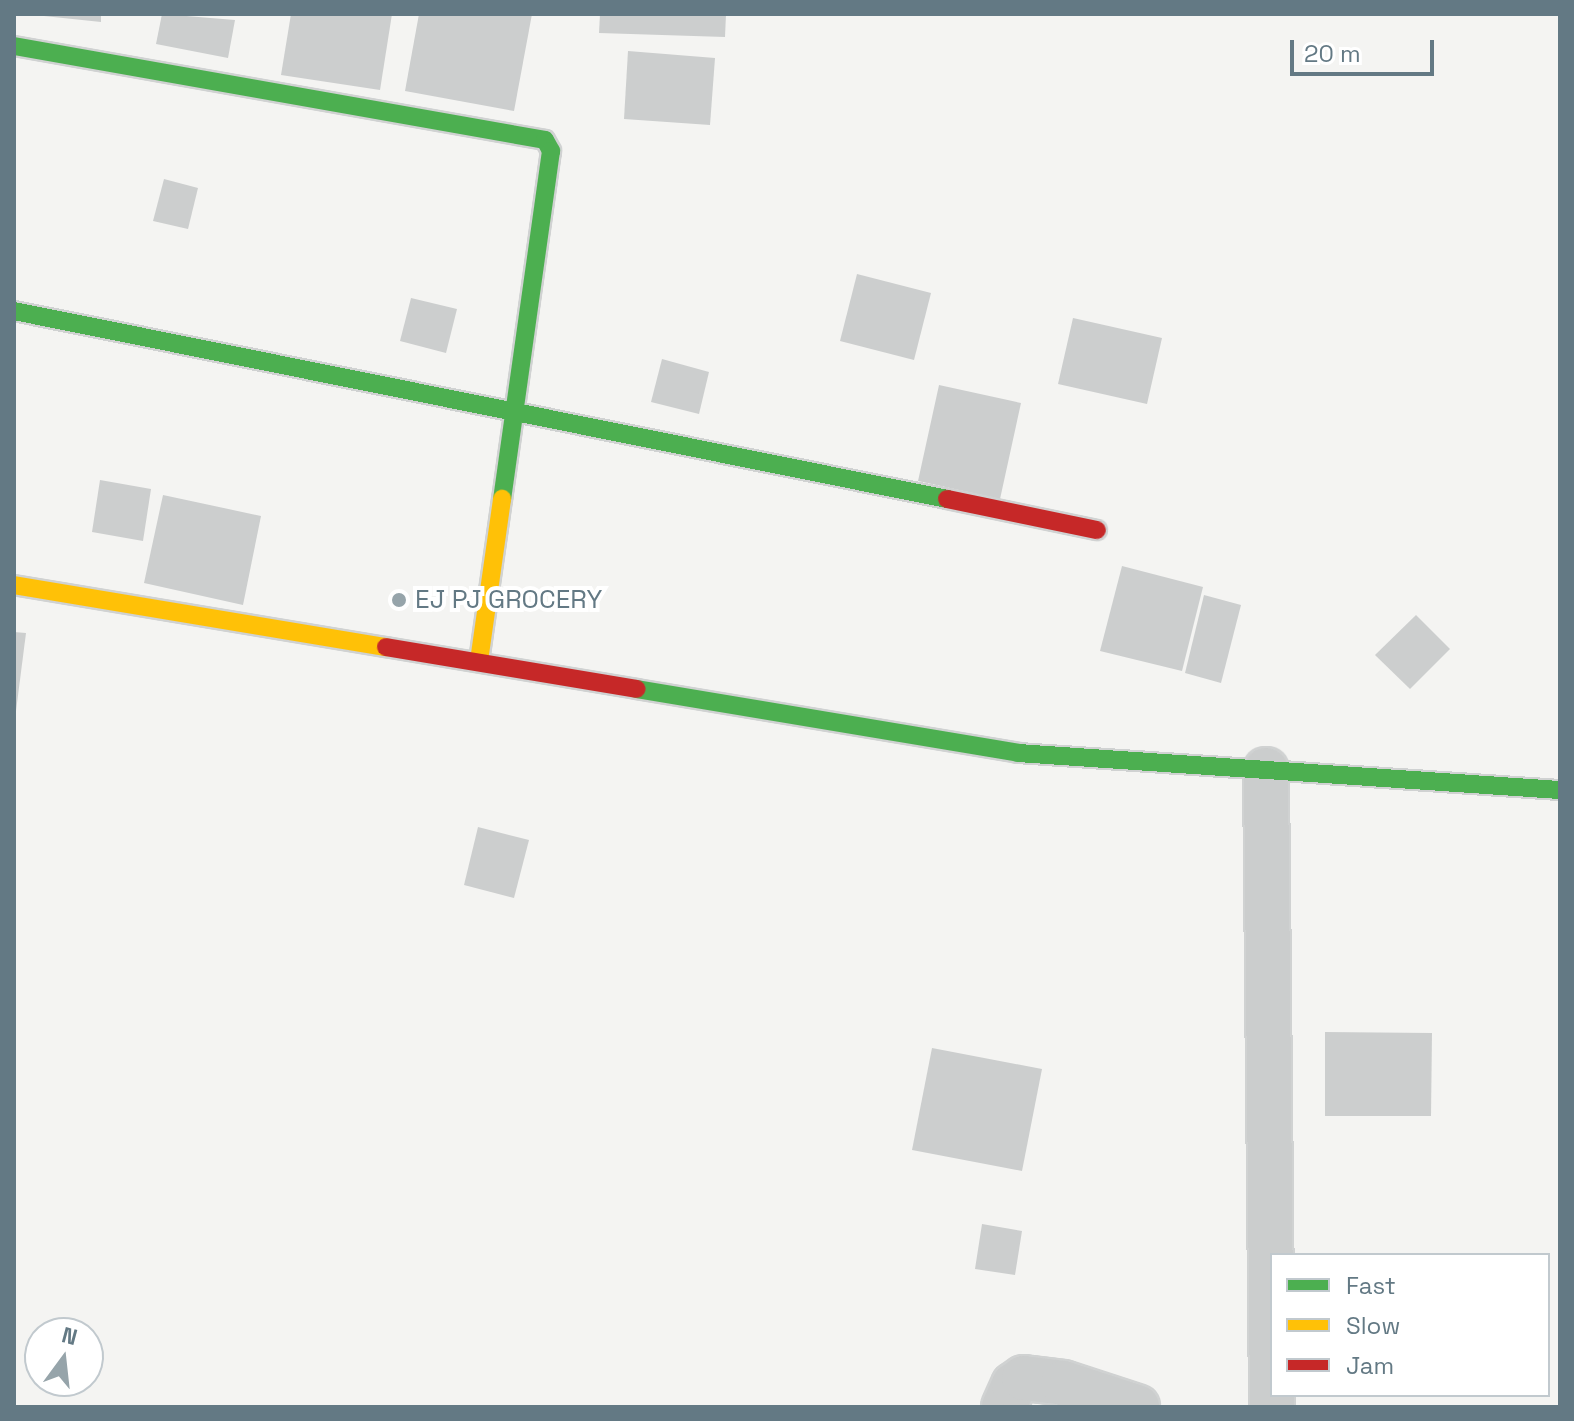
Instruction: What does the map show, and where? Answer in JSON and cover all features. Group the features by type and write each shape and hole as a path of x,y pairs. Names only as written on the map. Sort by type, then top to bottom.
{"street":[{"path":"14,46 545,140 551,151 511,407 479,661"},
{"path":"14,311 511,407 1097,530"},
{"path":"14,585 1018,753 1556,793"},
{"path":"1266,770 1271,1253"},
{"path":"1004,1407 1014,1385 1024,1378 1063,1383 1137,1407"}],"building":[{"path":"25,14 101,14 101,22"},
{"path":"162,14 235,20 228,58 156,44"},
{"path":"291,14 392,14 380,90 281,75"},
{"path":"419,14 532,14 514,111 405,91"},
{"path":"600,14 726,14 725,37 599,33"},
{"path":"628,51 715,58 710,125 624,119"},
{"path":"164,179 198,188 188,229 153,221"},
{"path":"857,274 931,293 914,360 840,341"},
{"path":"411,298 457,309 446,353 400,341"},
{"path":"1073,318 1162,338 1147,404 1058,384"},
{"path":"662,359 709,372 699,414 651,402"},
{"path":"939,385 1021,403 1000,499 918,481"},
{"path":"100,480 151,489 143,541 92,532"},
{"path":"163,495 261,516 243,605 144,583"},
{"path":"1122,566 1203,587 1182,671 1100,651"},
{"path":"1204,595 1241,605 1221,683 1185,673"},
{"path":"1416,615 1450,649 1410,689 1375,655"},
{"path":"14,632 26,633 16,711 14,710"},
{"path":"478,827 529,840 514,898 464,885"},
{"path":"1325,1032 1432,1033 1431,1116 1325,1116"},
{"path":"932,1048 1042,1069 1022,1171 912,1150"},
{"path":"982,1224 1022,1231 1015,1275 975,1269"}],"traffic: fast":[{"path":"14,46 545,140 551,151 502,499"},
{"path":"14,311 947,499"},
{"path":"637,689 1018,753 1560,790"}],"traffic: slow":[{"path":"479,661 502,499"},
{"path":"14,585 386,647"}],"traffic: jam":[{"path":"947,499 1097,530"},
{"path":"386,647 637,689"}],"place":[{"name":"EJ PJ GROCERY","path":"399,600"}]}
